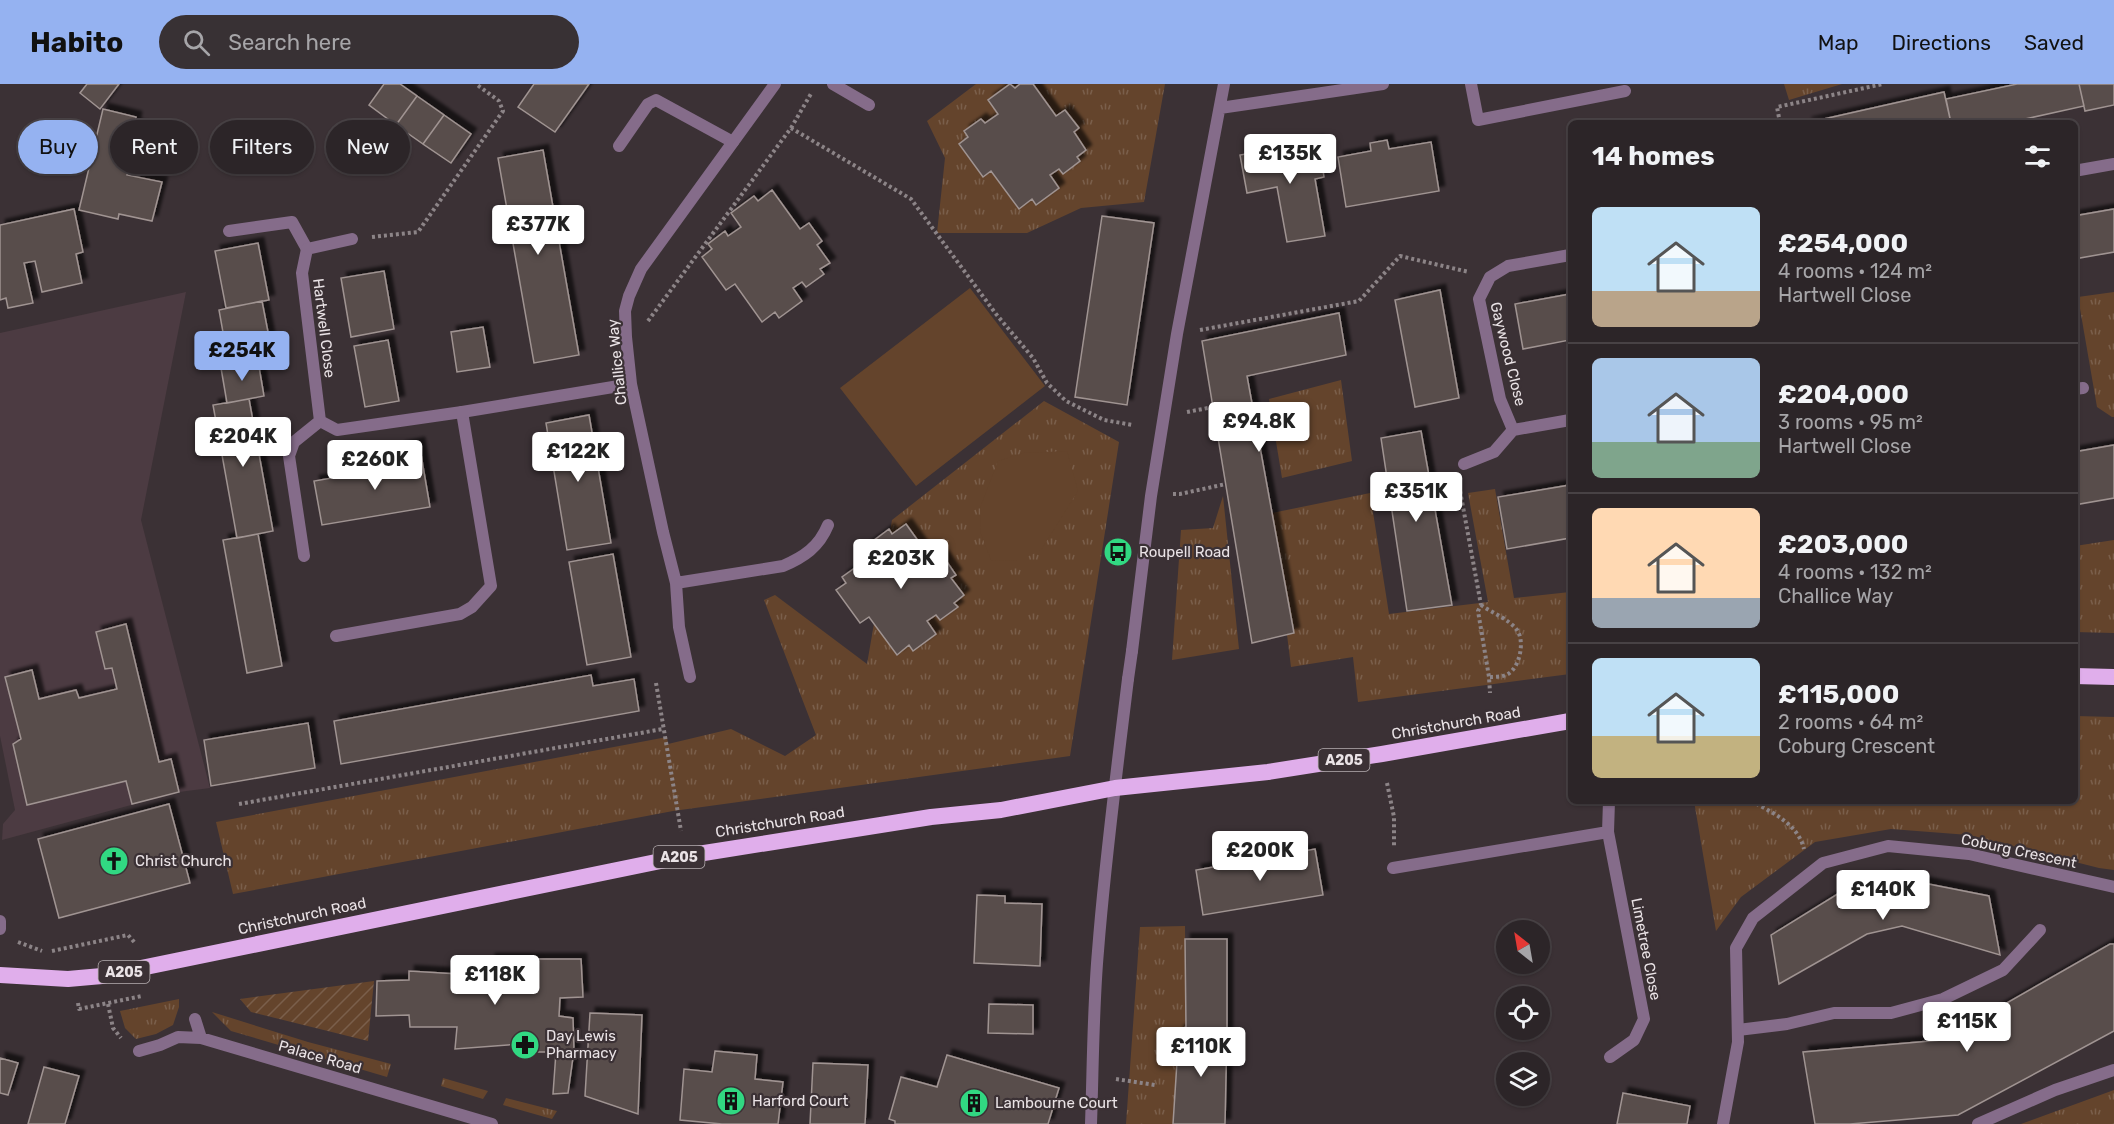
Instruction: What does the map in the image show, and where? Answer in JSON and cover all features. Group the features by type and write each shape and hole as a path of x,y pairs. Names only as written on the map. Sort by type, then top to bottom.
{"highway":[{"path":"2078,676 2114,677"},
{"name":"Christchurch Road","path":"0,975 68,979 102,976 685,856 931,817 1001,810 1115,788 1268,772 1568,721"}],"street":[{"name":"Challice Way","path":"690,677 679,627 676,583 632,384 626,342 626,312 635,279 775,84"},
{"path":"833,84 869,105"},
{"path":"1091,1124 1098,951 1110,816 1151,496 1177,334 1224,84"},
{"path":"1220,108 1383,84"},
{"path":"1471,84 1478,120 1625,92"},
{"path":"619,146 648,104 656,100 733,142"},
{"path":"2078,170 2114,164"},
{"path":"229,231 292,222 307,249 352,239"},
{"name":"Hartwell Close","path":"307,249 302,273 320,421"},
{"path":"1490,277 1508,266 1568,255"},
{"name":"Gaywood Close","path":"1490,277 1479,299 1500,399 1513,430 1568,420"},
{"path":"304,556 289,456 294,442 320,421 337,430 632,384"},
{"path":"336,636 460,615 472,607 491,586 462,412"},
{"path":"1464,464 1494,452 1513,430"},
{"path":"676,583 783,566 812,550 828,525"},
{"name":"Limetree Close","path":"1609,804 1608,832 1644,1019 1634,1040 1610,1058"},
{"path":"1393,868 1608,832"},
{"name":"Coburg Crescent","path":"1724,1124 1738,1042 1736,948 1753,918 1823,863 1888,846 1969,854 2114,887"},
{"path":"0,921 0,929"},
{"path":"1738,1030 1787,1024 1834,1013 1891,1013 1943,999 2002,970 2040,930"},
{"path":"195,1019 201,1038"},
{"name":"Palace Road","path":"138,1051 160,1046 178,1037 201,1038 492,1124"},
{"path":"1978,1124 2055,1090 2114,1070"}],"path":[{"path":"352,239 418,232 503,111 498,101 476,84"},
{"path":"626,342 637,336 791,128 818,84"},
{"path":"1779,120 1777,107 1883,84"},
{"path":"791,128 911,199 996,314 1033,358 1047,383 1066,401 1104,420 1133,425"},
{"path":"1177,334 1359,302 1400,256 1490,277"},
{"path":"1186,412 1214,407"},
{"path":"1464,464 1458,480 1481,605 1478,611 1490,693"},
{"path":"1151,496 1180,494 1226,484"},
{"path":"1481,605 1510,624 1521,638 1520,651 1514,670 1506,676 1489,677"},
{"path":"656,682 685,856"},
{"path":"238,804 663,729"},
{"path":"1387,783 1394,818 1393,868"},
{"path":"1756,804 1779,816 1802,839 1811,873"},
{"path":"13,941 46,952 96,944 128,935 134,941"},
{"path":"79,1009 143,996"},
{"path":"108,1004 113,1028 124,1041"},
{"path":"1116,1079 1155,1085"}],"shaded area":[{"path":"186,292 141,520 210,788 179,792 2,840 3,824 15,810 0,736 0,333"}],"green space":[{"path":"976,84 1165,84 1144,202 1081,208 1027,233 937,233 945,158 927,121"},
{"path":"1784,84 1842,84 1789,100"},
{"path":"970,288 1045,386 916,486 840,388"},
{"path":"2114,292 2114,417 2112,417 2097,407 2078,297"},
{"path":"1341,380 1352,461 1282,478 1269,399"},
{"path":"1044,401 1119,442 1070,756 673,811 233,894 216,822 667,737 668,744 731,729 785,756 816,735 764,600 775,595 867,664 892,520"},
{"path":"1067,451 1078,491 1041,550 1019,561 991,560 981,534 980,508 998,461 1024,453"},
{"path":"1495,489 1514,598 1568,592 1568,674 1358,702 1353,657 1291,667 1272,513 1370,493 1389,614 1488,602 1468,493"},
{"path":"1223,496 1239,649 1172,660 1181,530 1213,528"},
{"path":"2114,540 2114,633 2078,632 2078,546"},
{"path":"2078,716 2114,717 2114,870 1969,835 1891,829 1815,842 1741,897 1716,931 1695,804 2078,804"},
{"path":"1185,926 1186,1027 1179,1031 1173,1124 1126,1124 1140,927"},
{"path":"374,981 368,1041 251,1012 240,999"},
{"path":"179,999 173,1025 156,1034 136,1039 125,1028 120,1011"},
{"path":"212,1012 308,1042 391,1064 387,1077 231,1031"},
{"path":"443,1078 488,1091 483,1099 441,1086"},
{"path":"2114,1090 2114,1124 2021,1124"},
{"path":"506,1098 557,1111 552,1119 503,1105"}],"building":[{"path":"87,84 119,84 100,109 80,93"},
{"path":"384,84 400,84 417,96 400,120 389,120 369,105"},
{"path":"534,84 589,84 555,132 518,107"},
{"path":"1010,84 1015,88 1020,84 1033,84 1056,116 1065,110 1079,128 1074,132 1086,150 1077,157 1080,161 1063,174 1059,169 1050,175 1059,188 1036,205 1032,199 1019,209 991,171 983,177 959,144 968,137 964,131 981,119 985,123 998,114 988,100"},
{"path":"2017,84 2079,84 2084,106 2021,120 1950,120 1946,99"},
{"path":"2079,84 2114,84 2114,105 2085,111"},
{"path":"1944,92 1950,120 1819,120"},
{"path":"417,96 444,115 423,144 410,135 410,120 400,120"},
{"path":"103,109 136,117 136,120 110,120 110,174 127,174 162,182 152,221 119,214 118,219 79,210 88,174 98,174 98,130"},
{"path":"444,115 471,134 451,163 423,144"},
{"path":"1387,140 1389,149 1431,142 1439,191 1346,207 1338,157 1371,151 1370,143"},
{"path":"1318,141 1324,177 1315,179 1325,236 1287,242 1277,187 1247,193 1240,155"},
{"path":"543,150 579,355 534,363 498,158"},
{"path":"772,190 800,229 809,223 822,241 817,245 830,263 820,269 824,274 806,287 802,282 793,288 802,301 779,318 775,312 762,322 735,284 726,290 702,257 712,249 708,244 725,231 728,236 741,227 731,213 754,196 758,201"},
{"path":"74,209 83,252 76,254 82,283 42,292 35,261 24,263 33,303 8,308 6,298 0,300 0,225"},
{"path":"2114,209 2114,252 2078,258 2078,215"},
{"path":"1102,216 1154,223 1127,405 1075,397"},
{"path":"258,243 269,300 226,308 215,251"},
{"path":"384,271 394,329 351,337 341,278"},
{"path":"1440,290 1459,398 1415,407 1395,300"},
{"path":"1568,294 1568,340 1523,349 1515,304"},
{"path":"262,301 273,358 229,366 219,310"},
{"path":"1339,313 1346,355 1247,376 1294,633 1252,643 1202,341"},
{"path":"483,327 490,367 457,372 451,332"},
{"path":"388,340 399,401 365,407 354,346"},
{"path":"258,361 264,396 227,403 221,368"},
{"path":"249,399 273,531 237,538 213,405"},
{"path":"589,415 611,543 567,550 546,423"},
{"path":"1421,431 1452,605 1407,611 1381,438"},
{"path":"419,443 430,507 322,525 314,481 403,466 400,447"},
{"path":"2114,445 2114,498 2078,504 2078,451"},
{"path":"1568,485 1568,538 1507,549 1498,497"},
{"path":"906,524 934,563 943,556 956,575 951,578 964,595 954,603 958,607 940,620 936,615 927,621 936,634 913,651 909,645 897,655 869,617 860,623 836,590 846,583 842,577 859,565 863,570 875,560 865,547 889,529 892,534"},
{"path":"258,534 282,666 247,673 223,540"},
{"path":"613,554 631,657 587,665 569,562"},
{"path":"126,624 159,762 171,759 179,792 132,804 126,781 27,805 13,744 21,739 5,677 32,670 39,699 76,690 79,698 117,689 112,668 105,669 96,632"},
{"path":"591,675 593,686 634,679 639,711 341,764 334,721"},
{"path":"308,723 315,768 211,786 204,740"},
{"name":"Christ Church","path":"169,804 190,883 59,918 38,839"},
{"path":"1315,849 1323,895 1203,915 1196,870"},
{"path":"1893,877 1989,896 2000,955 1902,926 1867,934 1779,984 1771,935 1857,882"},
{"path":"977,895 1005,896 1005,903 1042,904 1040,966 974,963"},
{"path":"1185,939 1227,939 1227,1031 1179,1031 1186,1027"},
{"path":"2110,944 2114,944 2114,1031 1958,1115 1850,1124 1815,1124 1803,1052 1942,1040"},
{"path":"490,959 581,959 583,997 560,998 559,1016 573,1018 574,1050 568,1093 553,1094 556,1052 519,1052 520,1044 455,1049 457,1027 410,1027 409,1015 376,1016 377,981 409,980 409,971 458,974 458,967 489,966"},
{"path":"989,1004 1033,1005 1033,1034 988,1033"},
{"path":"590,1013 642,1015 638,1114 585,1096"},
{"path":"1179,1031 1227,1031 1225,1124 1173,1124"},
{"name":"Harford Court","path":"715,1051 757,1055 755,1079 783,1082 778,1124 722,1124 680,1120 684,1069 712,1072"},
{"name":"Lambourne Court","path":"947,1055 1059,1088 1048,1124 895,1124 895,1121 889,1119 901,1077 937,1087"},
{"path":"0,1058 18,1063 8,1095 0,1093"},
{"path":"813,1063 868,1065 865,1124 810,1124"},
{"path":"44,1067 79,1076 65,1124 28,1124"},
{"path":"1623,1093 1690,1106 1687,1124 1617,1124"}],"place":[{"name":"Roupell Road","path":"1118,552"},
{"name":"Christ Church","path":"114,861"},
{"name":"Day Lewis Pharmacy","path":"525,1045"},
{"name":"Harford Court","path":"731,1101"},
{"name":"Lambourne Court","path":"974,1103"}]}
